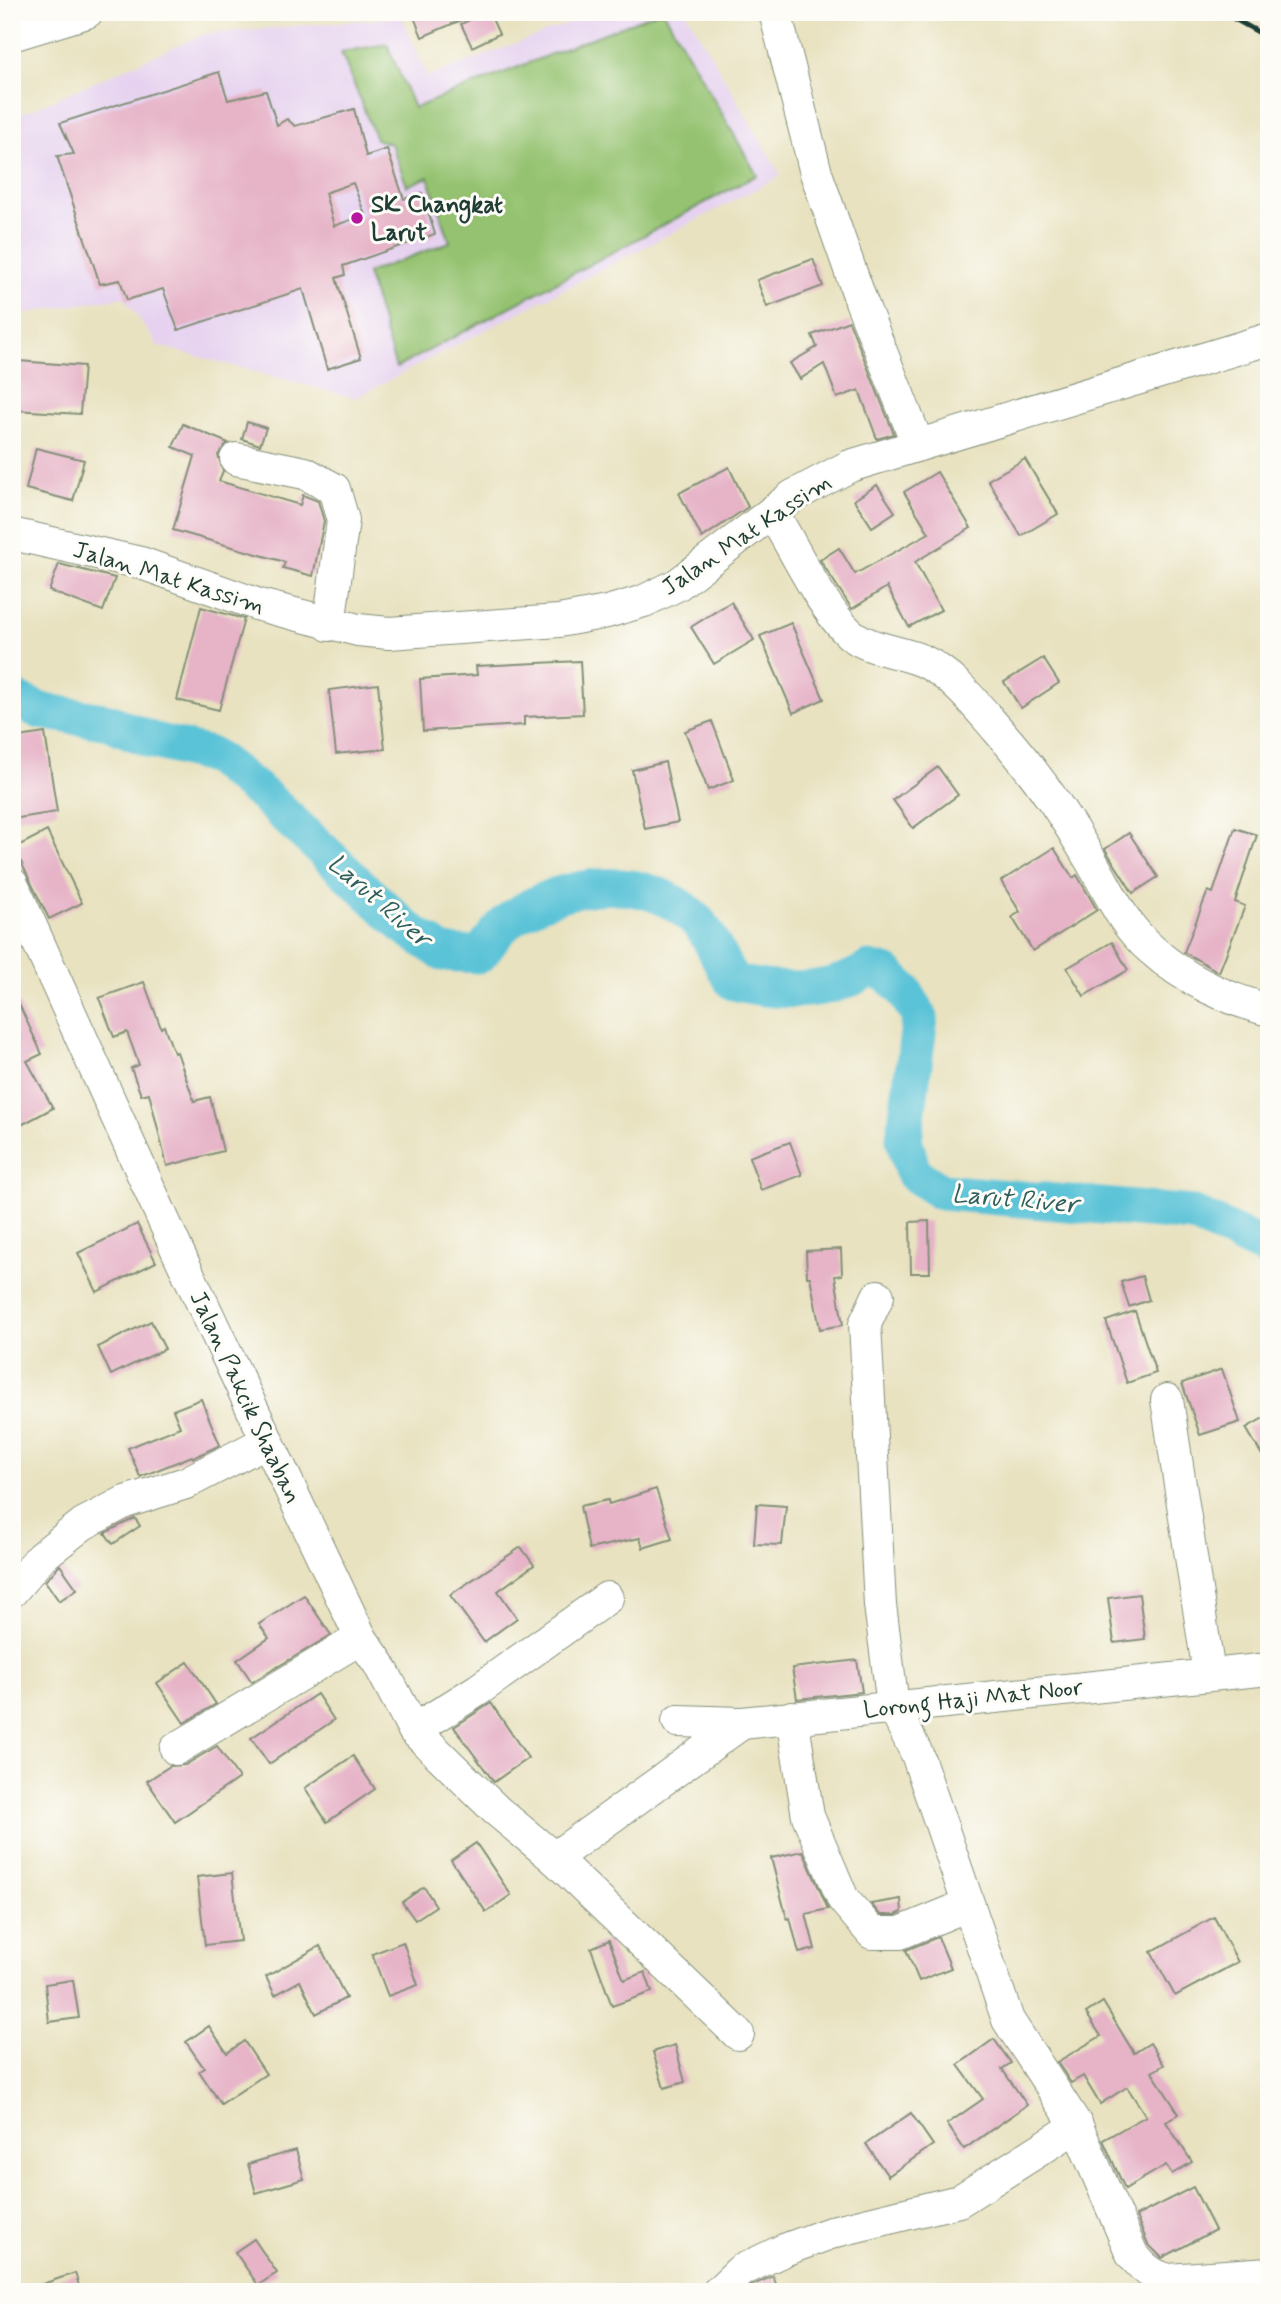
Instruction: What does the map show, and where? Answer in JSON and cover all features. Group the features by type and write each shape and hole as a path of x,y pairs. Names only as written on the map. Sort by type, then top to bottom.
{"street":[{"path":"12,35 88,12"},
{"path":"775,12 816,173 861,301 918,445"},
{"name":"Jalan Mat Kassim","path":"12,534 141,563 260,605 330,625 389,633 559,621 607,612 644,601 677,585 802,491 850,466 1269,339"},
{"path":"236,459 305,473 334,489 343,520 330,625"},
{"path":"772,512 829,607 850,634 882,649 924,661 950,680 998,729 1049,791 1090,857 1115,908 1150,950 1186,976 1243,1004 1269,1010"},
{"name":"Jalan Pakcik Shaaban","path":"12,884 267,1441 361,1638 379,1664 414,1730 496,1810 554,1858 738,2034"},
{"path":"878,1296 864,1324 880,1605 893,1706 917,1754 1008,2020 1077,2126 1132,2254 1154,2276 1168,2280 1269,2273"},
{"path":"1167,1400 1209,1674"},
{"path":"12,1591 41,1557 83,1524 125,1502 186,1483 267,1441"},
{"path":"414,1730 478,1690 607,1598"},
{"path":"176,1749 361,1638"},
{"name":"Lorong Haji Mat Noor","path":"678,1721 742,1723 1269,1669"},
{"path":"792,1717 808,1816 843,1899 872,1933 900,1933 968,1905"},
{"path":"554,1858 742,1723"},
{"path":"718,2292 740,2271 784,2250 835,2231 959,2200 1077,2126"}],"shaded area":[{"name":"SK Changkat Larut","path":"599,12 686,12 781,176 355,398 158,346 124,297 14,315 12,118 204,34 402,17 428,77"}],"green space":[{"path":"658,12 664,12 757,175 396,368 367,273 450,242 428,177 407,186 391,144 376,139 341,52 387,44 414,108"}],"building":[{"path":"412,12 480,12 422,37"},
{"path":"489,12 499,34 472,47 461,24"},
{"path":"219,72 228,100 266,91 277,125 287,119 295,126 354,109 366,156 387,149 404,199 422,193 435,234 343,266 345,275 336,278 361,358 327,369 303,289 178,330 163,289 127,300 120,280 100,284 57,156 74,154 60,123","holes":["353,183 365,215 334,226 325,193"]},
{"path":"813,259 823,286 767,307 757,280"},
{"path":"849,321 894,434 877,439 859,390 837,398 824,364 800,379 790,363 817,347 812,335"},
{"path":"18,361 84,366 80,414 14,410"},
{"path":"247,422 266,428 260,445 242,439"},
{"path":"183,424 228,443 218,455 223,471 219,481 300,505 303,495 318,501 324,521 313,576 283,568 285,562 173,530 195,456 173,447"},
{"path":"36,448 84,460 73,501 26,489"},
{"path":"1025,459 1058,514 1021,536 988,480"},
{"path":"729,467 748,507 702,538 679,493"},
{"path":"937,472 971,528 915,562 941,610 909,627 887,587 852,609 820,560 839,548 855,574 929,533 904,492"},
{"path":"877,485 895,512 872,527 854,500"},
{"path":"59,564 115,578 103,611 49,591"},
{"path":"731,602 754,640 714,664 691,627"},
{"path":"201,607 244,619 219,710 177,700"},
{"path":"791,623 824,699 793,713 760,636"},
{"path":"1043,658 1059,683 1021,708 1004,682"},
{"path":"580,661 583,714 524,717 524,725 423,731 420,679 477,675 476,666"},
{"path":"378,684 385,749 336,754 329,690"},
{"path":"712,721 734,780 708,790 685,731"},
{"path":"45,733 57,812 12,819 12,738"},
{"path":"665,762 678,822 645,829 632,770"},
{"path":"938,767 958,795 913,828 893,800"},
{"path":"1235,828 1257,835 1235,902 1245,906 1219,972 1184,952 1208,891 1213,893"},
{"path":"47,831 82,903 49,919 14,848"},
{"path":"1129,833 1158,877 1133,893 1105,849"},
{"path":"1054,848 1073,878 1077,875 1097,910 1033,951 1012,917 1020,912 1001,881"},
{"path":"1112,942 1128,970 1084,996 1067,968"},
{"path":"144,982 161,1028 164,1026 174,1053 177,1052 194,1101 210,1097 223,1151 167,1166 149,1093 141,1095 131,1068 139,1065 127,1032 114,1037 99,998"},
{"path":"12,989 42,1054 27,1061 53,1108 12,1130"},
{"path":"790,1142 802,1175 761,1190 749,1157"},
{"path":"929,1221 930,1273 911,1273 910,1222"},
{"path":"137,1224 156,1262 97,1292 78,1253"},
{"path":"841,1249 842,1275 835,1276 843,1325 820,1329 810,1277 807,1277 806,1251"},
{"path":"1142,1276 1149,1300 1129,1307 1121,1282"},
{"path":"1135,1311 1156,1373 1127,1383 1106,1321"},
{"path":"151,1321 165,1349 111,1375 98,1347"},
{"path":"1222,1369 1240,1422 1200,1435 1182,1383"},
{"path":"201,1399 220,1445 140,1477 128,1448 180,1427 173,1410"},
{"path":"1269,1415 1269,1467 1246,1428"},
{"path":"656,1489 672,1539 643,1548 640,1538 589,1549 580,1506 608,1500 609,1504"},
{"path":"757,1504 786,1506 782,1545 754,1544"},
{"path":"135,1518 140,1526 113,1544 105,1533"},
{"path":"521,1547 534,1565 498,1591 517,1618 484,1642 450,1595"},
{"path":"60,1565 77,1589 59,1601 45,1581"},
{"path":"1139,1594 1145,1639 1114,1643 1108,1598"},
{"path":"304,1595 331,1635 252,1682 237,1660 269,1638 259,1624"},
{"path":"857,1660 862,1692 797,1699 792,1668"},
{"path":"188,1662 216,1704 184,1723 157,1683"},
{"path":"317,1694 334,1720 269,1764 251,1738"},
{"path":"491,1703 528,1758 494,1782 454,1727"},
{"path":"217,1746 239,1778 175,1822 147,1781 170,1766 185,1765"},
{"path":"353,1756 375,1789 327,1822 305,1788"},
{"path":"476,1843 511,1895 486,1912 451,1860"},
{"path":"803,1851 828,1909 806,1914 815,1949 799,1953 771,1858"},
{"path":"232,1873 240,1941 205,1945 197,1877"},
{"path":"424,1887 436,1906 415,1920 402,1902"},
{"path":"901,1899 902,1912 896,1915 880,1915 871,1904"},
{"path":"1214,1917 1238,1962 1175,1996 1151,1952"},
{"path":"938,1937 951,1968 919,1981 906,1950"},
{"path":"609,1940 624,1980 645,1972 652,1992 612,2006 591,1948"},
{"path":"403,1942 418,1985 388,1996 372,1954"},
{"path":"320,1946 346,1998 316,2014 300,1981 275,1995 266,1977"},
{"path":"73,1980 79,2018 49,2022 45,1984"},
{"path":"1103,2002 1134,2053 1150,2043 1164,2065 1152,2072 1179,2114 1166,2122 1192,2162 1172,2174 1166,2165 1125,2189 1103,2140 1146,2116 1127,2087 1100,2104 1083,2076 1071,2083 1057,2062 1101,2036 1086,2013"},
{"path":"209,2026 227,2053 244,2041 266,2074 221,2104 199,2071 204,2068 186,2042"},
{"path":"994,2039 1011,2063 1002,2069 1027,2105 964,2149 947,2124 983,2099 958,2065"},
{"path":"675,2045 685,2082 664,2088 653,2052"},
{"path":"911,2113 933,2145 888,2176 866,2144"},
{"path":"296,2150 304,2179 256,2193 248,2164"},
{"path":"1193,2187 1215,2230 1162,2258 1148,2244 1136,2216"},
{"path":"254,2239 277,2273 258,2285 235,2252"},
{"path":"75,2273 81,2292 29,2292 28,2289"},
{"path":"773,2276 779,2292 745,2292 751,2286"}],"waterway":[{"name":"Larut River","path":"12,698 41,711 109,722 151,740 213,756 263,795 405,927 443,953 479,955 511,919 554,896 603,887 628,888 652,893 674,903 694,918 706,932 733,982 785,990 837,984 869,969 886,973 904,990 920,1018 904,1139 913,1173 941,1192 1193,1214 1269,1250"}],"railway":[{"path":"1222,12 1269,38"},
{"path":"1253,12 1269,20"}],"place":[{"name":"SK Changkat Larut","path":"357,218"}]}
